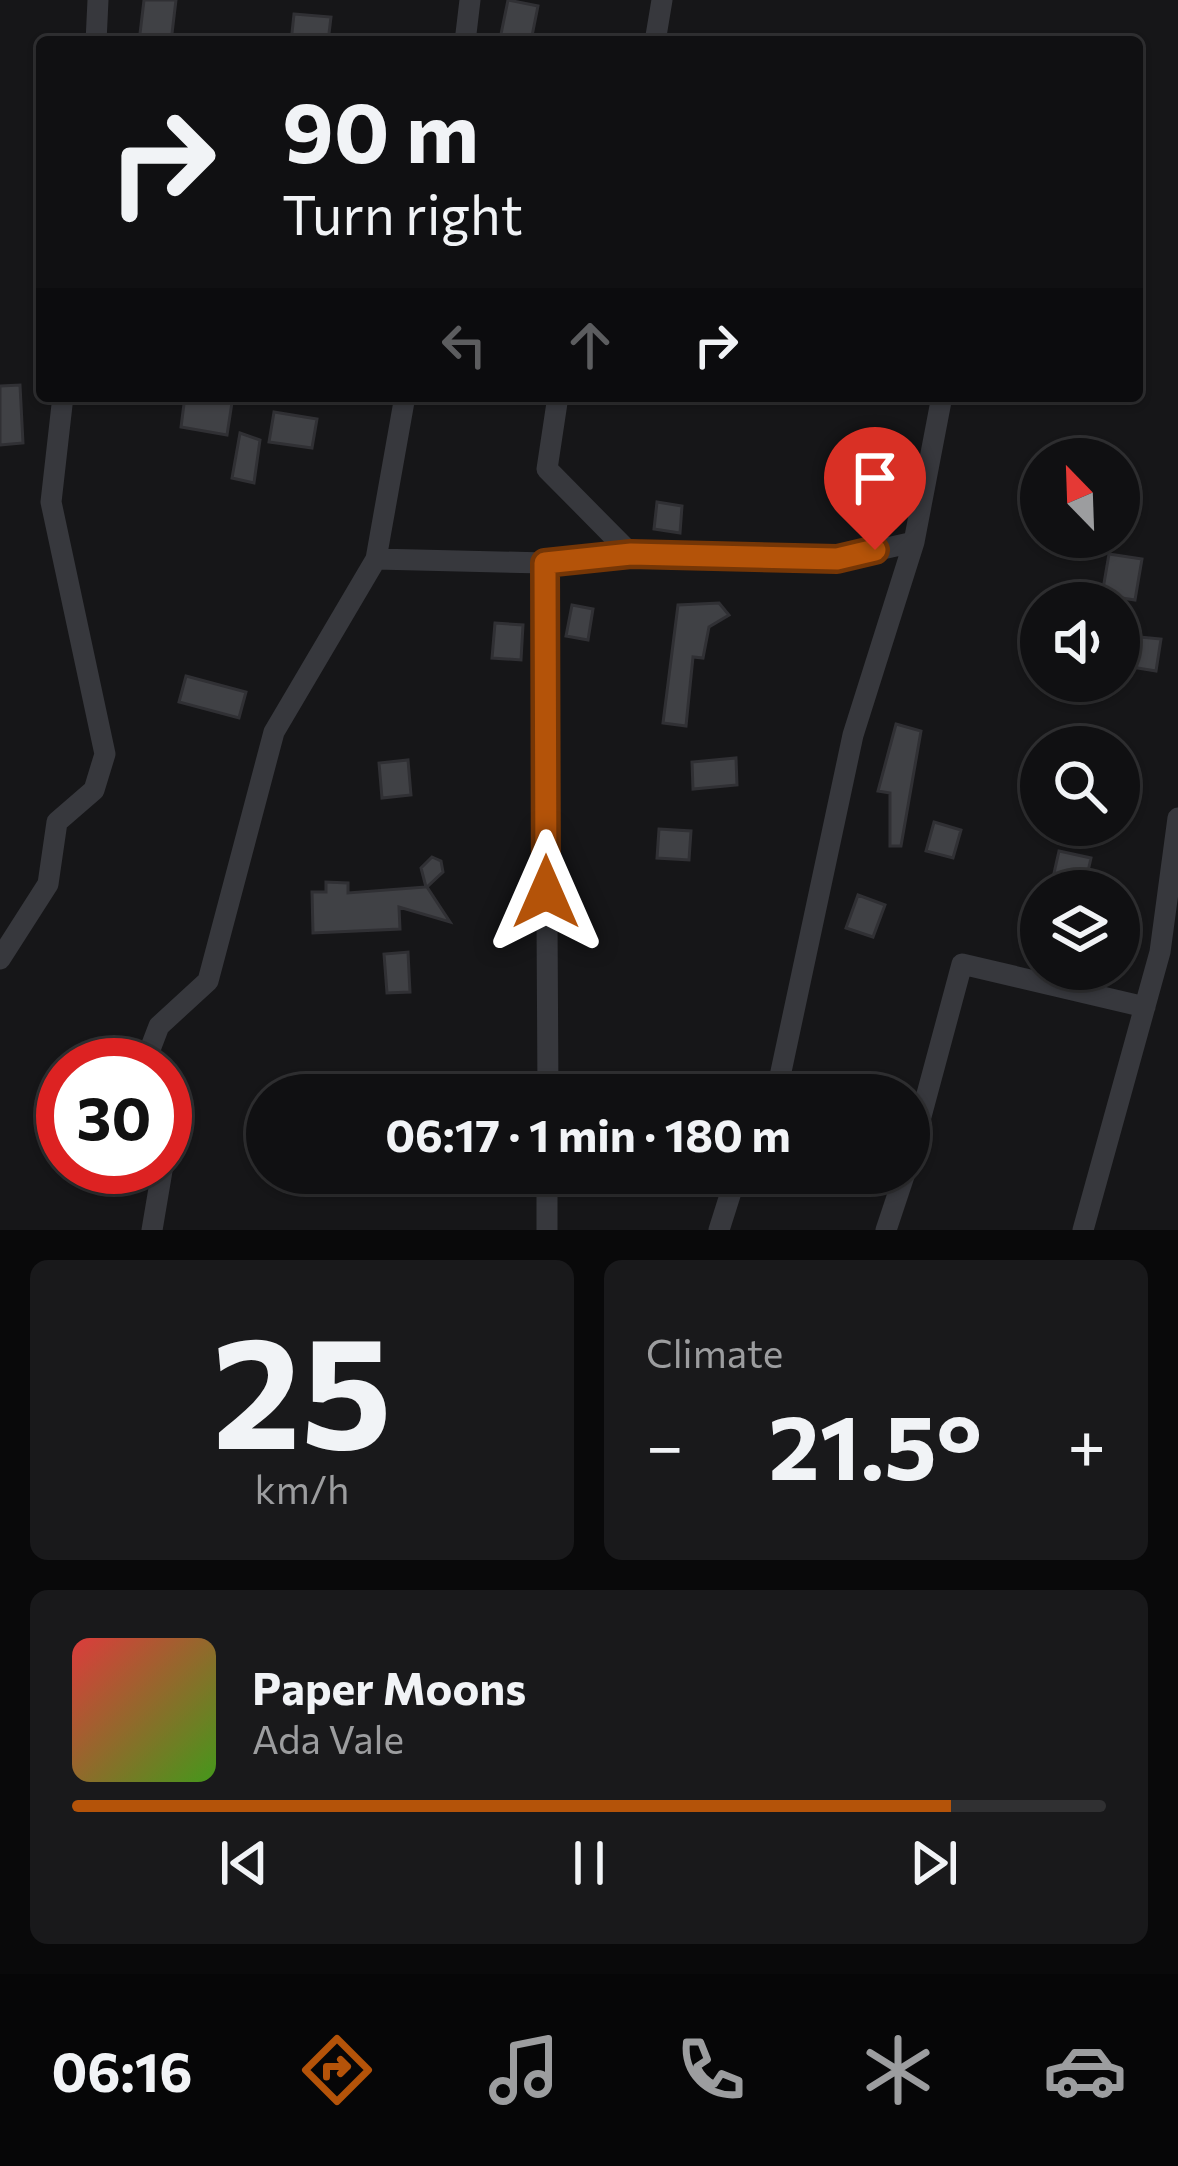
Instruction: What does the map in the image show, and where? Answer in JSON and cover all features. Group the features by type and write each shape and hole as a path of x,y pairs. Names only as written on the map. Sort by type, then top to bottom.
{"street":[{"path":"95,36 98,0"},
{"path":"467,36 470,0"},
{"path":"656,36 662,0"},
{"path":"0,959 48,884 57,822 94,790 105,754 51,502 62,402"},
{"path":"154,1038 159,1026 208,981 274,732 376,559 404,402"},
{"path":"557,402 547,469 631,554"},
{"path":"781,1074 853,736 914,542 940,402"},
{"path":"376,559 545,563 631,554 837,559 914,542"},
{"path":"545,563 548,1074"},
{"path":"1083,1230 1160,952 1178,818"},
{"path":"930,1083 962,964 1144,1007"},
{"path":"152,1230 158,1194"},
{"path":"547,1230 548,1194"},
{"path":"719,1230 730,1194"},
{"path":"886,1230 898,1194"}],"building":[{"path":"144,0 176,0 172,36 140,36"},
{"path":"508,0 538,6 532,36 501,34"},
{"path":"294,14 331,17 329,36 292,36"},
{"path":"20,385 23,443 0,445 0,386"},
{"path":"184,402 232,402 227,435 181,427"},
{"path":"274,412 317,419 312,448 269,442"},
{"path":"240,433 260,440 254,483 232,478"},
{"path":"657,502 682,506 680,533 654,529"},
{"path":"1108,558 1142,559 1138,582 1104,582"},
{"path":"719,603 729,615 709,627 703,658 693,657 686,726 663,723 678,605"},
{"path":"572,605 593,609 588,640 566,636"},
{"path":"495,623 523,625 521,660 492,658"},
{"path":"1140,637 1161,639 1156,671 1140,668"},
{"path":"186,676 246,692 239,718 179,702"},
{"path":"896,724 921,731 901,846 890,846 890,793 878,791"},
{"path":"736,758 737,785 693,789 692,762"},
{"path":"408,760 411,795 382,798 379,763"},
{"path":"934,822 961,830 953,858 926,851"},
{"path":"659,829 691,831 689,860 657,858"},
{"path":"1059,851 1091,858 1088,870 1055,870"},
{"path":"432,857 441,861 443,872 427,887 450,922 399,907 400,929 313,933 312,892 326,892 326,882 348,883 348,893 426,887 421,868"},
{"path":"858,895 885,905 873,937 846,928"},
{"path":"408,952 410,992 387,993 384,954"}],"route":[{"path":"546,892 545,563 631,554 837,559 875,550"}]}
